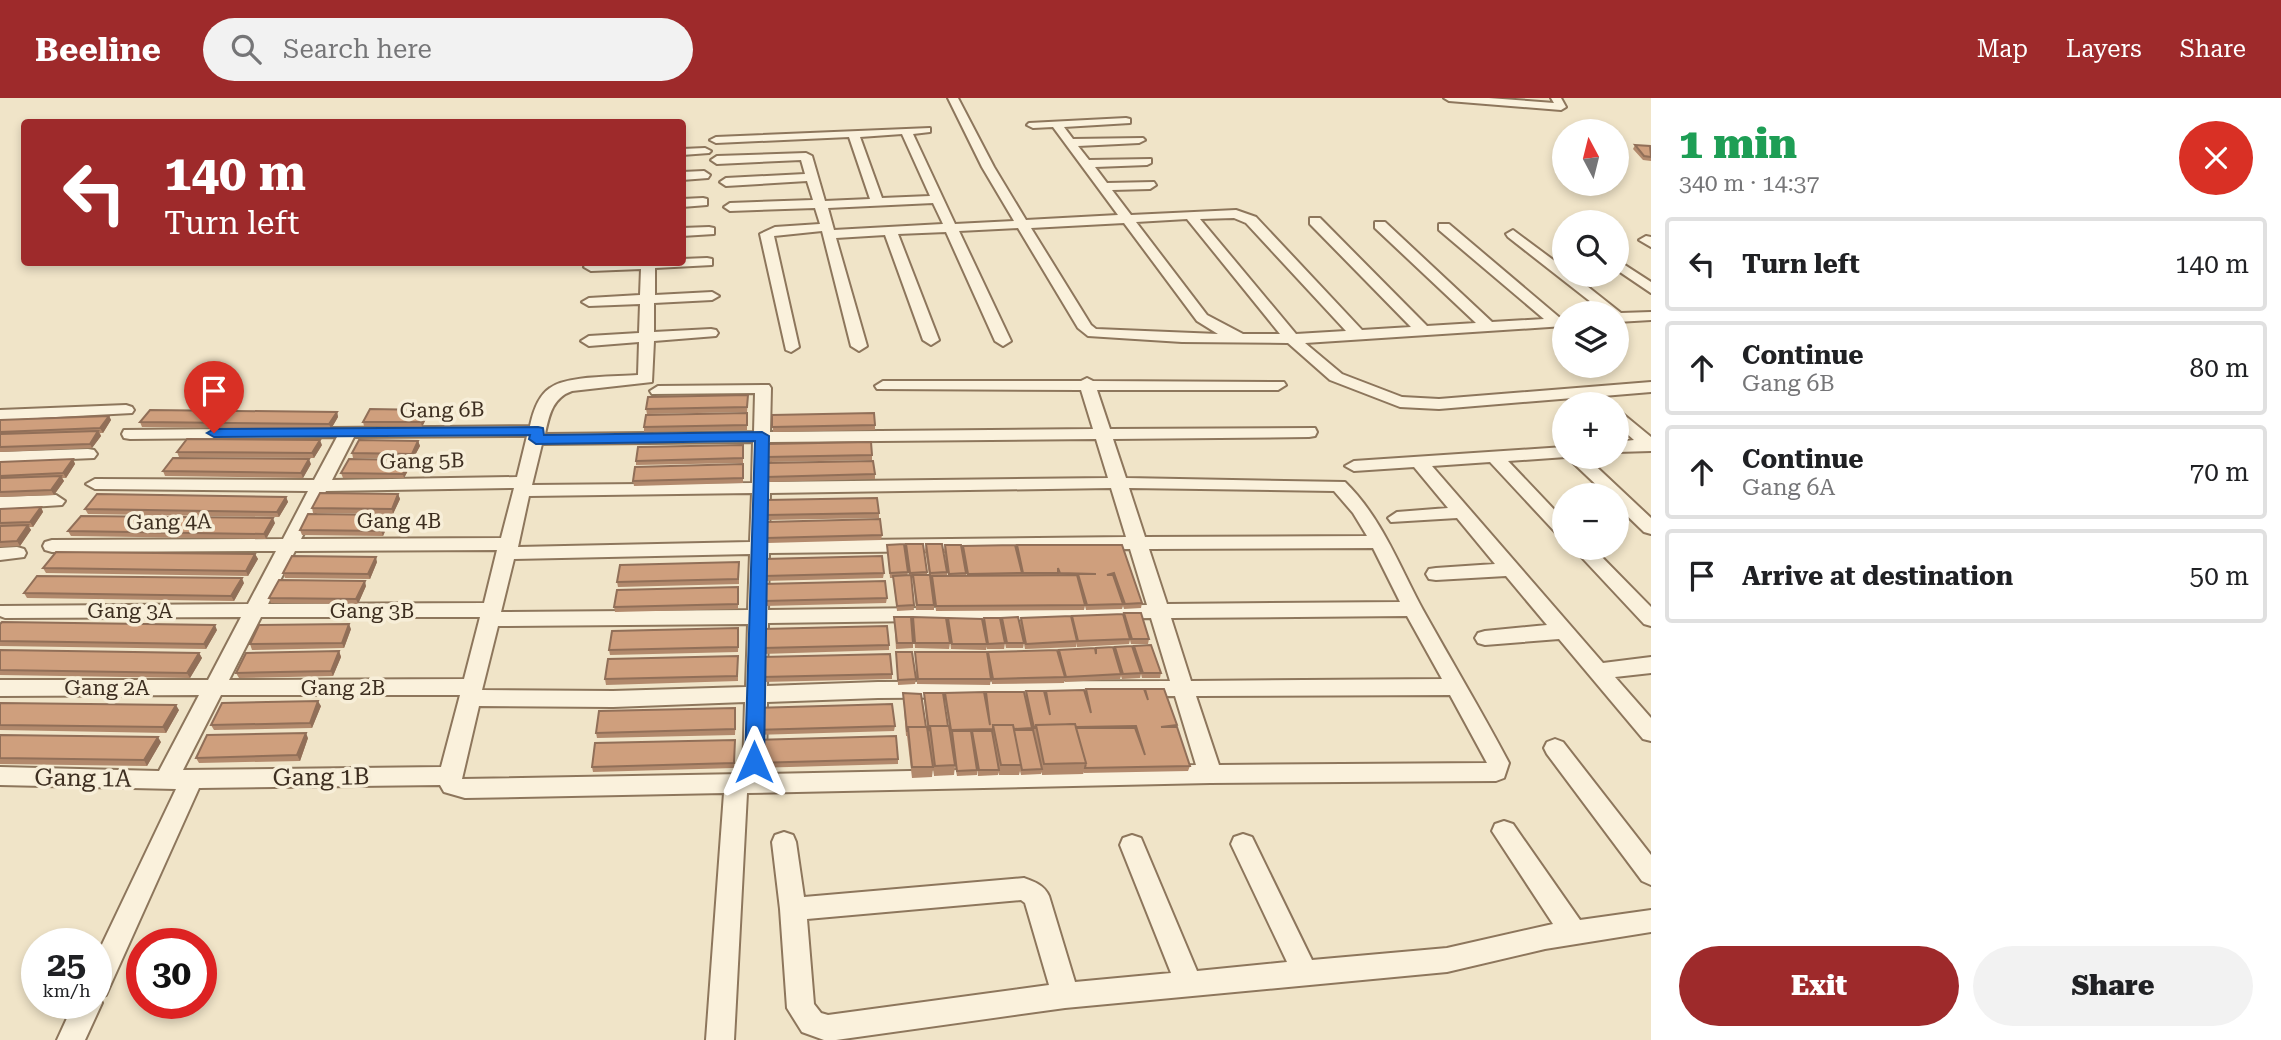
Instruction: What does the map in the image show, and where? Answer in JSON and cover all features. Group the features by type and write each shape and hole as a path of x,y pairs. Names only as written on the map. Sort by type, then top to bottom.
{"street":[{"path":"953,98 988,167 1085,328 1093,333 1182,338 1292,339 1552,322"},
{"path":"1449,98 1561,107 1556,98"},
{"path":"1033,125 1126,121"},
{"path":"1056,124 1202,318 1224,331 1254,339"},
{"path":"906,130 1003,341"},
{"path":"716,140 926,130"},
{"path":"853,133 877,202"},
{"path":"800,136 859,346"},
{"path":"1070,143 1139,140"},
{"path":"686,152 705,151"},
{"path":"717,160 806,156"},
{"path":"1086,164 1147,161"},
{"path":"686,176 704,175"},
{"path":"726,182 812,177"},
{"path":"1103,187 1150,185"},
{"path":"730,207 937,199"},
{"path":"686,203 703,202"},
{"path":"791,347 767,234 775,230 890,231 1236,214 1251,220 1357,334"},
{"path":"1191,216 1292,339 1336,377 1400,402 1439,404 1552,395"},
{"path":"1315,221 1422,330"},
{"path":"1380,225 1487,325"},
{"path":"1444,227 1552,315"},
{"path":"686,232 709,231"},
{"path":"890,231 931,340"},
{"path":"1513,233 1552,264"},
{"path":"686,263 707,262"},
{"path":"591,267 610,266"},
{"path":"648,266 647,338 652,385"},
{"path":"1629,273 1651,289"},
{"path":"1581,287 1598,301"},
{"path":"589,302 712,296"},
{"path":"1629,316 1651,316"},
{"path":"589,341 711,333"},
{"path":"652,385 703,376"},
{"path":"883,386 1087,383 1278,385"},
{"path":"1087,383 1210,774"},
{"path":"720,1040 745,784 755,696 763,388 569,386 556,391 543,407 450,776 452,785 465,789 745,784 1210,774 1496,772 1498,763 1378,542"},
{"path":"1589,392 1651,387"},
{"path":"0,415 126,410"},
{"path":"1629,427 1650,445"},
{"path":"537,435 1309,432"},
{"path":"130,434 347,434 166,780"},
{"name":"Gang 6B","path":"347,434 537,435"},
{"path":"1629,446 1650,445"},
{"path":"1353,466 1552,453"},
{"path":"0,457 89,454"},
{"path":"1494,456 1552,517"},
{"path":"1419,462 1651,733"},
{"path":"1589,469 1603,483"},
{"name":"Gang 5B","path":"95,484 761,489 1119,483 1339,486 1348,493 1378,542"},
{"path":"0,503 56,501"},
{"path":"1629,507 1651,528"},
{"path":"1397,518 1462,512"},
{"name":"Gang 4B","path":"288,543 509,549 1378,542"},
{"name":"Gang 4A","path":"51,546 288,543"},
{"path":"1594,560 1651,620"},
{"path":"1436,574 1511,569"},
{"name":"Gang 3B","path":"254,611 756,618 872,614 1413,609"},
{"name":"Gang 3A","path":"5,611 254,611"},
{"path":"1485,638 1564,631"},
{"path":"1598,671 1651,665"},
{"name":"Gang 2B","path":"214,688 755,696 878,690 1458,687"},
{"name":"Gang 2A","path":"0,688 214,688"},
{"path":"1555,747 1651,874"},
{"name":"Gang 1A","path":"0,776 166,780"},
{"name":"Gang 1B","path":"166,780 450,776"},
{"path":"112,952 192,779"},
{"path":"1504,831 1574,933"},
{"path":"783,842 793,909 801,1008 812,1023 828,1028 1065,995 1447,960 1545,937 1651,921"},
{"path":"1132,845 1189,984"},
{"path":"1243,845 1306,973"},
{"path":"793,909 1024,888 1036,896 1065,995"},
{"path":"71,1040 81,1019"}],"building":[{"path":"1635,145 1650,146 1651,157 1644,156"},
{"path":"748,395 747,407 646,409 648,397"},
{"path":"370,409 427,410 421,422 363,422"},
{"path":"150,410 337,412 329,424 140,422"},
{"path":"747,413 747,425 644,427 646,415"},
{"path":"874,413 875,425 772,427 772,415"},
{"path":"109,416 100,428 0,432 0,420"},
{"path":"98,431 90,444 0,447 0,434"},
{"path":"187,439 320,440 312,453 177,452"},
{"path":"359,440 418,441 412,454 352,453"},
{"path":"871,442 872,455 766,457 766,444"},
{"path":"743,445 743,458 636,461 638,447"},
{"path":"173,458 309,459 301,473 163,471"},
{"path":"73,459 63,473 0,476 0,462"},
{"path":"349,459 409,460 403,474 341,473"},
{"path":"873,461 875,474 766,477 767,463"},
{"path":"743,464 743,478 633,481 635,467"},
{"path":"61,476 51,490 0,492 0,478"},
{"path":"320,493 398,494 392,509 312,508"},
{"path":"97,494 286,497 277,512 85,509"},
{"path":"877,498 879,513 766,515 766,500"},
{"path":"41,507 30,522 0,523 0,509"},
{"path":"308,514 388,515 381,531 300,530"},
{"path":"81,516 273,518 264,534 68,531"},
{"path":"880,519 882,535 766,538 766,522"},
{"path":"28,525 17,541 0,542 0,526"},
{"path":"904,544 908,572 890,573 887,545"},
{"path":"906,544 923,544 927,572 910,573"},
{"path":"926,544 942,544 947,572 930,573"},
{"path":"945,545 961,545 966,573 949,574"},
{"path":"1015,545 1022,573 968,574 963,546"},
{"path":"1017,545 1122,545 1142,603 1125,604 1114,573 1107,575 1113,575 1123,604 1087,605 1078,574 1096,574 1060,573 1058,568 1058,573 1023,573"},
{"path":"56,552 255,554 246,571 43,568"},
{"path":"292,556 376,557 368,574 283,573"},
{"path":"882,556 884,573 764,576 764,559"},
{"path":"739,562 738,579 617,582 620,565"},
{"path":"911,575 914,605 897,606 893,576"},
{"path":"913,575 930,575 934,605 917,605"},
{"path":"1077,575 1085,605 936,606 932,576"},
{"path":"37,576 242,578 231,596 24,593"},
{"path":"279,580 365,581 356,599 269,598"},
{"path":"885,581 887,598 764,601 764,584"},
{"path":"738,587 738,604 614,607 617,590"},
{"path":"1124,613 1141,613 1149,639 1132,639"},
{"path":"1123,614 1130,639 1078,641 1072,616"},
{"path":"1071,616 1077,641 1026,644 1021,618"},
{"path":"894,617 911,617 913,643 897,643"},
{"path":"913,617 946,618 950,643 915,643"},
{"path":"1018,617 1024,643 1007,643 1002,618"},
{"path":"948,618 982,619 987,644 952,644"},
{"path":"984,618 1000,618 1005,643 988,644"},
{"path":"2,622 215,625 204,644 0,641"},
{"path":"349,624 342,643 250,644 259,625"},
{"path":"887,626 889,645 761,648 761,629"},
{"path":"738,628 738,647 609,650 612,631"},
{"path":"1151,645 1161,673 1143,673 1134,646"},
{"path":"1132,646 1141,673 1123,674 1115,647"},
{"path":"1113,647 1121,674 1066,677 1059,650 1095,648 1096,654 1096,648"},
{"path":"0,650 199,653 187,673 0,670"},
{"path":"1057,650 1065,677 993,679 988,652"},
{"path":"339,651 331,671 236,673 246,653"},
{"path":"896,652 912,652 916,679 898,680"},
{"path":"915,652 987,652 991,679 918,679"},
{"path":"890,654 892,674 761,677 761,657"},
{"path":"738,656 737,676 605,679 608,659"},
{"path":"1086,689 1144,689 1148,700 1145,689 1164,689 1177,725 1161,727 1177,727 1190,766 1085,768 1076,728 1135,728 1145,755 1136,726 1076,727 1075,724 1036,725 1034,728 1026,691 1044,691 1050,715 1046,691 1084,690 1091,713"},
{"path":"984,692 990,725 986,692 1024,692 1032,728 1014,729 1013,725 993,725 993,729 951,730 945,693"},
{"path":"903,693 921,694 926,727 908,727 907,731"},
{"path":"924,693 943,693 948,726 930,726 929,731"},
{"path":"318,701 310,723 211,725 222,703"},
{"path":"0,703 176,705 163,727 0,725"},
{"path":"892,704 895,726 757,730 757,708"},
{"path":"735,708 735,729 596,733 599,711"},
{"path":"1075,724 1086,763 1044,764 1036,725"},
{"path":"993,725 1013,725 1021,765 1001,765"},
{"path":"930,726 949,726 955,765 935,766"},
{"path":"908,727 927,727 933,767 912,767"},
{"path":"1014,730 1033,730 1042,769 1022,770"},
{"path":"952,731 971,731 977,770 957,771"},
{"path":"972,731 992,731 999,770 979,770"},
{"path":"306,733 297,755 196,758 207,735"},
{"path":"0,735 158,737 144,760 0,758"},
{"path":"896,736 898,759 757,763 757,740"},
{"path":"735,740 734,763 592,767 595,743"}],"route":[{"path":"214,433 538,431 536,439 762,436 754,762"}]}
